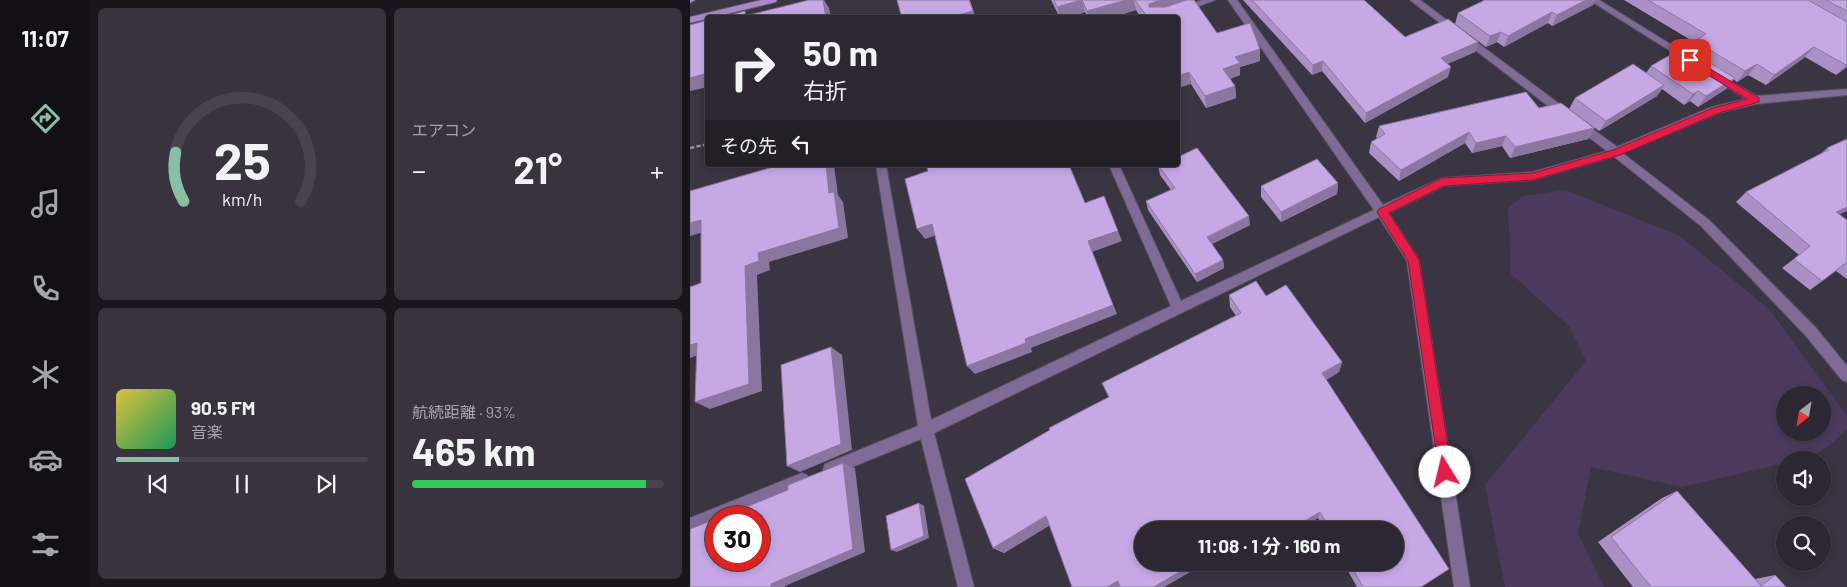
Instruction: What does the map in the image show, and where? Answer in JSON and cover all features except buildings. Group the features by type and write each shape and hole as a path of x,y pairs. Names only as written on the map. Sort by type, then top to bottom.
{"street":[{"path":"711,15 773,0"},
{"path":"1165,15 1211,0"},
{"path":"1232,0 1414,260 1462,587"},
{"path":"1414,0 1616,152 1705,223 1810,332 1847,376"},
{"path":"1593,0 1756,100"},
{"path":"690,20 705,16"},
{"path":"690,526 926,430 1442,182 1533,176 1616,152 1716,110 1756,100 1847,92"},
{"path":"881,167 926,430 966,587"},
{"path":"1115,167 1178,309"}],"path":[{"path":"690,148 705,145"}],"shaded area":[{"path":"1566,190 1680,236 1770,310 1825,386 1776,386 1776,441 1831,441 1831,394 1847,416 1847,430 1821,451 1776,451 1776,465 1682,487 1591,467 1578,534 1604,587 1505,587 1485,485 1586,361 1569,326 1511,274 1508,208 1523,196"}],"route":[{"path":"1445,472 1414,260 1382,212 1442,182 1533,176 1616,152 1716,110 1756,100 1690,60"}]}
